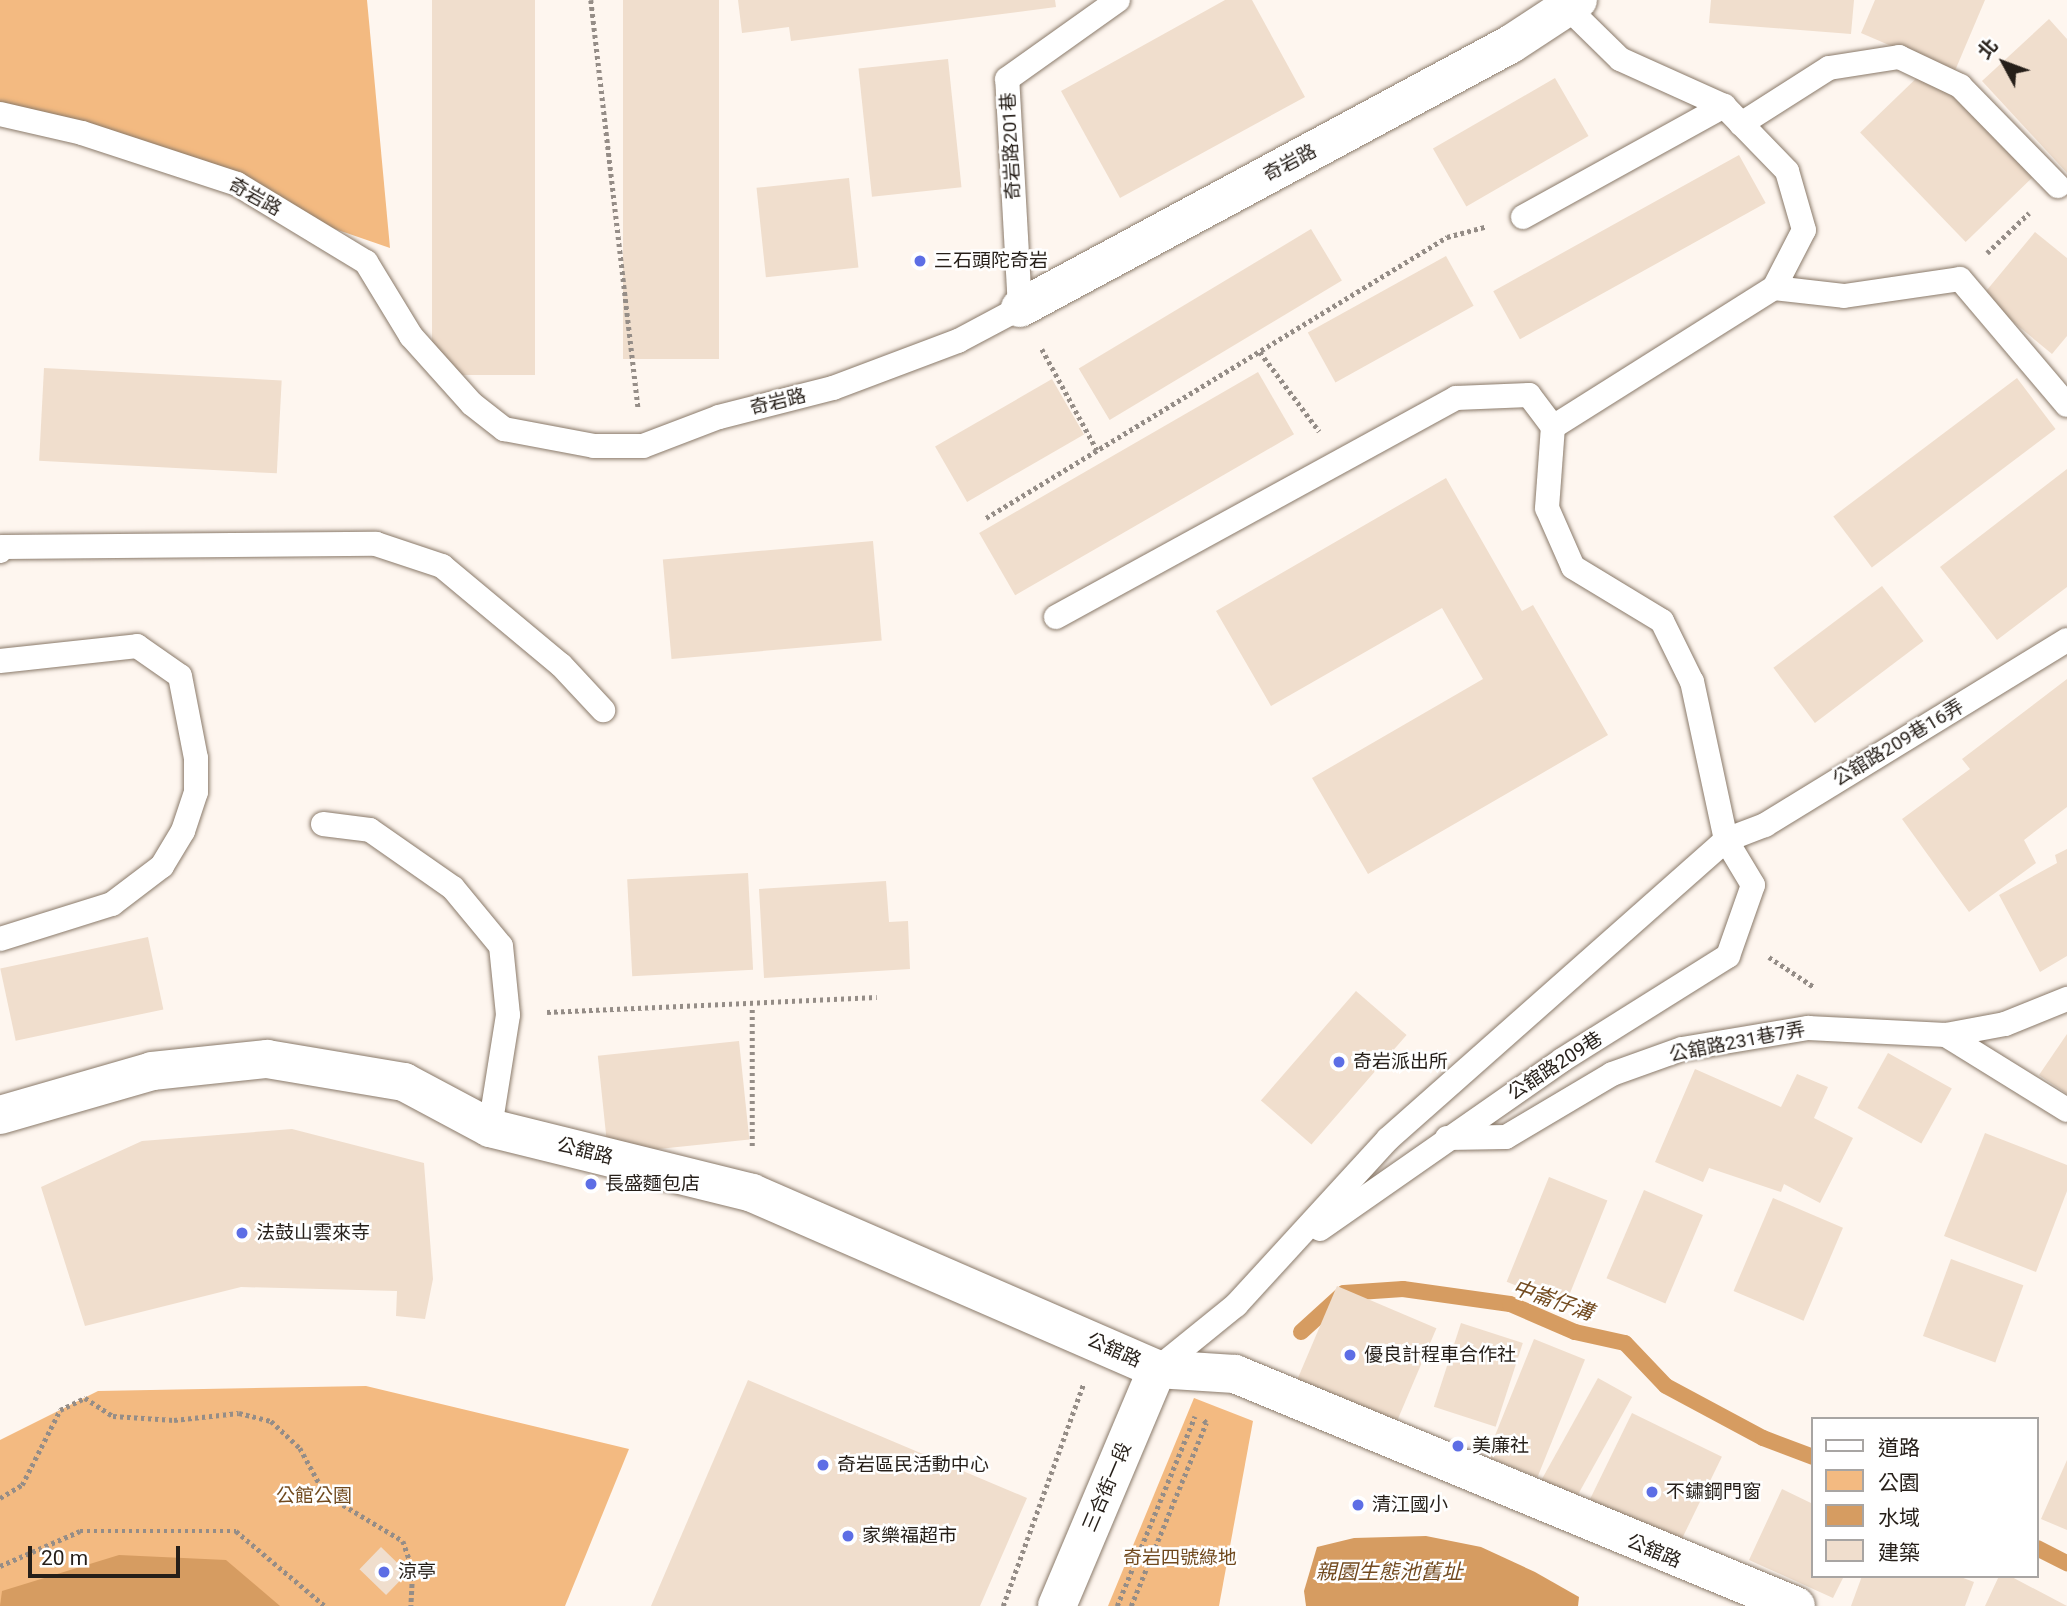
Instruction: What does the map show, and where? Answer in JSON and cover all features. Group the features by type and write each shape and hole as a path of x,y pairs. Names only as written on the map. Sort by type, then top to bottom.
{"street":[{"name":"奇岩路","path":"1020,308 1574,5"},
{"name":"公舘路","path":"0,1115 152,1071 267,1059 404,1082 490,1128 752,1193 1157,1369 1235,1374 1796,1606"},
{"name":"三合街一段","path":"1057,1606 1157,1369"}],"lane":[{"name":"奇岩路201巷","path":"1020,308 1007,79 1118,0"},
{"path":"1056,617 1456,398 1529,396 1553,427 1773,288 1804,230 1787,171 1732,115 1620,59 1574,5"},
{"path":"1523,217 1829,68 1899,57 1960,86 2058,186"},
{"name":"奇岩路","path":"0,114 82,133 237,184 366,262 411,336 472,404 504,429 594,446 643,446 719,417 833,388 958,341 1020,308"},
{"path":"1773,288 1844,296 1960,279 2067,405"},
{"name":"公舘路209巷","path":"1282,1257 1447,1138 1728,956 1753,885 1726,840 1692,682 1662,621 1573,566 1546,508 1553,427"},
{"path":"0,551 3,547 376,544 442,566 561,665 603,710"},
{"name":"公舘路209巷16弄","path":"1726,840 1765,825 2067,640"},
{"path":"0,661 137,646 180,676 196,781 183,831 162,866 112,904 0,939"},
{"path":"323,824 370,830 453,888 501,946 508,1015 490,1128"},
{"name":"公舘路209巷","path":"1157,1369 1236,1305 1388,1139 1726,840"},
{"name":"公舘路231巷7弄","path":"1447,1138 1506,1137 1612,1074 1682,1049 1808,1028 1946,1035 2005,1024 2067,999"},
{"path":"1946,1035 2067,1110"}],"path":[{"path":"591,0 643,446"},
{"path":"1960,279 2058,186"},
{"path":"986,517 1447,237 1523,217"},
{"path":"1038,341 1097,450"},
{"path":"1259,352 1322,435 1333,429"},
{"path":"1735,934 1881,1033"},
{"path":"508,1015 752,1006 877,997"},
{"path":"752,1006 752,1193"},
{"path":"1131,1606 1206,1423 1157,1369"},
{"path":"0,1498 22,1485 60,1410 85,1398 113,1416 174,1420 239,1413 271,1421 300,1448 325,1494 403,1541 412,1570 411,1606"},
{"path":"0,1566 80,1531 236,1531 325,1606"}],"green space":[{"path":"0,0 367,0 390,248 0,113"},
{"name":"公館公園","path":"366,1386 629,1449 565,1606 0,1606 0,1440 98,1391"},
{"name":"奇岩四號綠地","path":"1194,1398 1253,1421 1219,1606 1108,1606"}],"water":[{"name":"親園生態池舊址","path":"1426,1536 1481,1547 1535,1572 1579,1597 1578,1606 1306,1606 1304,1591 1317,1547 1354,1538"},
{"path":"119,1555 226,1560 280,1606 0,1606 2,1591"}],"building":[{"path":"432,0 535,0 535,375 432,375"},
{"path":"623,0 719,0 719,359 623,359"},
{"path":"738,0 1055,0 1056,7 791,41 789,27 742,33"},
{"path":"1225,0 1252,0 1305,97 1120,198 1061,91"},
{"path":"1711,0 1854,0 1851,34 1709,23"},
{"path":"1875,0 1985,0 1954,73 1861,33"},
{"path":"2049,19 2067,39 2067,173 1982,81"},
{"path":"948,59 961,187 872,197 858,68"},
{"path":"1927,68 2033,177 1966,242 1860,133"},
{"path":"1555,78 1588,136 1466,207 1433,148"},
{"path":"1739,155 1766,203 1520,339 1493,291"},
{"path":"849,178 858,268 766,277 757,188"},
{"path":"1311,229 1342,280 1110,420 1079,369"},
{"path":"2035,232 2067,258 2067,336 2052,354 1982,296"},
{"path":"1446,256 1474,306 1335,382 1308,333"},
{"path":"44,368 282,380 277,473 39,461"},
{"path":"1258,372 1294,434 1015,595 979,533"},
{"path":"2017,378 2056,429 1872,568 1833,516"},
{"path":"1052,379 1084,434 967,502 935,447"},
{"path":"2067,469 2067,587 1997,640 1940,567"},
{"path":"1446,478 1522,611 1533,605 1608,735 1368,874 1312,778 1483,679 1442,608 1271,706 1216,611"},
{"path":"873,541 882,641 672,659 663,559"},
{"path":"1882,586 1924,641 1815,723 1773,668"},
{"path":"2067,679 2067,807 2024,840 2036,863 1969,912 1902,819 1970,769 1962,759"},
{"path":"2067,849 2067,956 2040,972 1999,895 2057,863 2055,855"},
{"path":"748,873 753,970 632,976 627,879"},
{"path":"886,881 889,922 908,921 910,969 764,978 759,889"},
{"path":"148,937 163,1009 16,1041 0,968"},
{"name":"奇岩派出所","path":"1356,991 1407,1035 1311,1144 1261,1100"},
{"path":"2067,1034 2067,1094 2039,1075"},
{"path":"739,1041 749,1139 608,1154 598,1056"},
{"path":"1888,1053 1952,1088 1921,1143 1857,1108"},
{"path":"1695,1069 1781,1107 1797,1074 1828,1087 1814,1118 1853,1138 1820,1203 1784,1184 1781,1192 1709,1168 1703,1182 1655,1162"},
{"name":"法鼓山雲來寺","path":"292,1129 424,1163 433,1279 425,1319 396,1316 397,1291 241,1287 85,1326 41,1187 142,1141"},
{"path":"1985,1133 2067,1165 2067,1191 2036,1272 1944,1236"},
{"path":"1549,1177 1607,1201 1565,1305 1507,1282"},
{"path":"1644,1190 1703,1215 1665,1303 1606,1278"},
{"path":"1773,1198 1843,1228 1803,1321 1734,1291"},
{"path":"1951,1259 2023,1285 1995,1362 1923,1336"},
{"path":"1337,1286 1436,1328 1393,1429 1294,1387"},
{"path":"1461,1323 1523,1343 1496,1427 1434,1407"},
{"path":"1534,1339 1585,1360 1537,1477 1486,1457"},
{"path":"1598,1378 1632,1397 1573,1503 1539,1484"},
{"path":"748,1380 1027,1498 980,1606 651,1606"},
{"path":"1632,1413 1722,1457 1677,1549 1587,1505"},
{"path":"2067,1460 2067,1530 2041,1519"},
{"path":"1782,1489 1812,1504 1812,1578 1843,1578 1833,1598 1749,1560"},
{"name":"涼亭","path":"381,1547 408,1573 386,1595 359,1569"},
{"path":"1861,1578 1963,1578 1974,1582 1965,1606 1851,1606"},
{"path":"1998,1578 2014,1578 2067,1606 1985,1606"}],"waterway":[{"name":"中崙仔溝","path":"1301,1332 1344,1293 1403,1289 1510,1304 1575,1332 1625,1343 1666,1386 1763,1438 1812,1457"},
{"name":"中崙仔溝","path":"2039,1549 2067,1563"}],"place":[{"name":"三石頭陀奇岩","path":"920,261"},
{"name":"奇岩派出所","path":"1339,1062"},
{"name":"長盛麵包店","path":"591,1184"},
{"name":"法鼓山雲來寺","path":"242,1233"},
{"name":"優良計程車合作社","path":"1350,1355"},
{"name":"美廉社","path":"1458,1446"},
{"name":"奇岩區民活動中心","path":"823,1465"},
{"name":"不鏽鋼門窗","path":"1652,1492"},
{"name":"清江國小","path":"1358,1505"},
{"name":"家樂福超市","path":"848,1536"},
{"name":"涼亭","path":"384,1572"}]}
